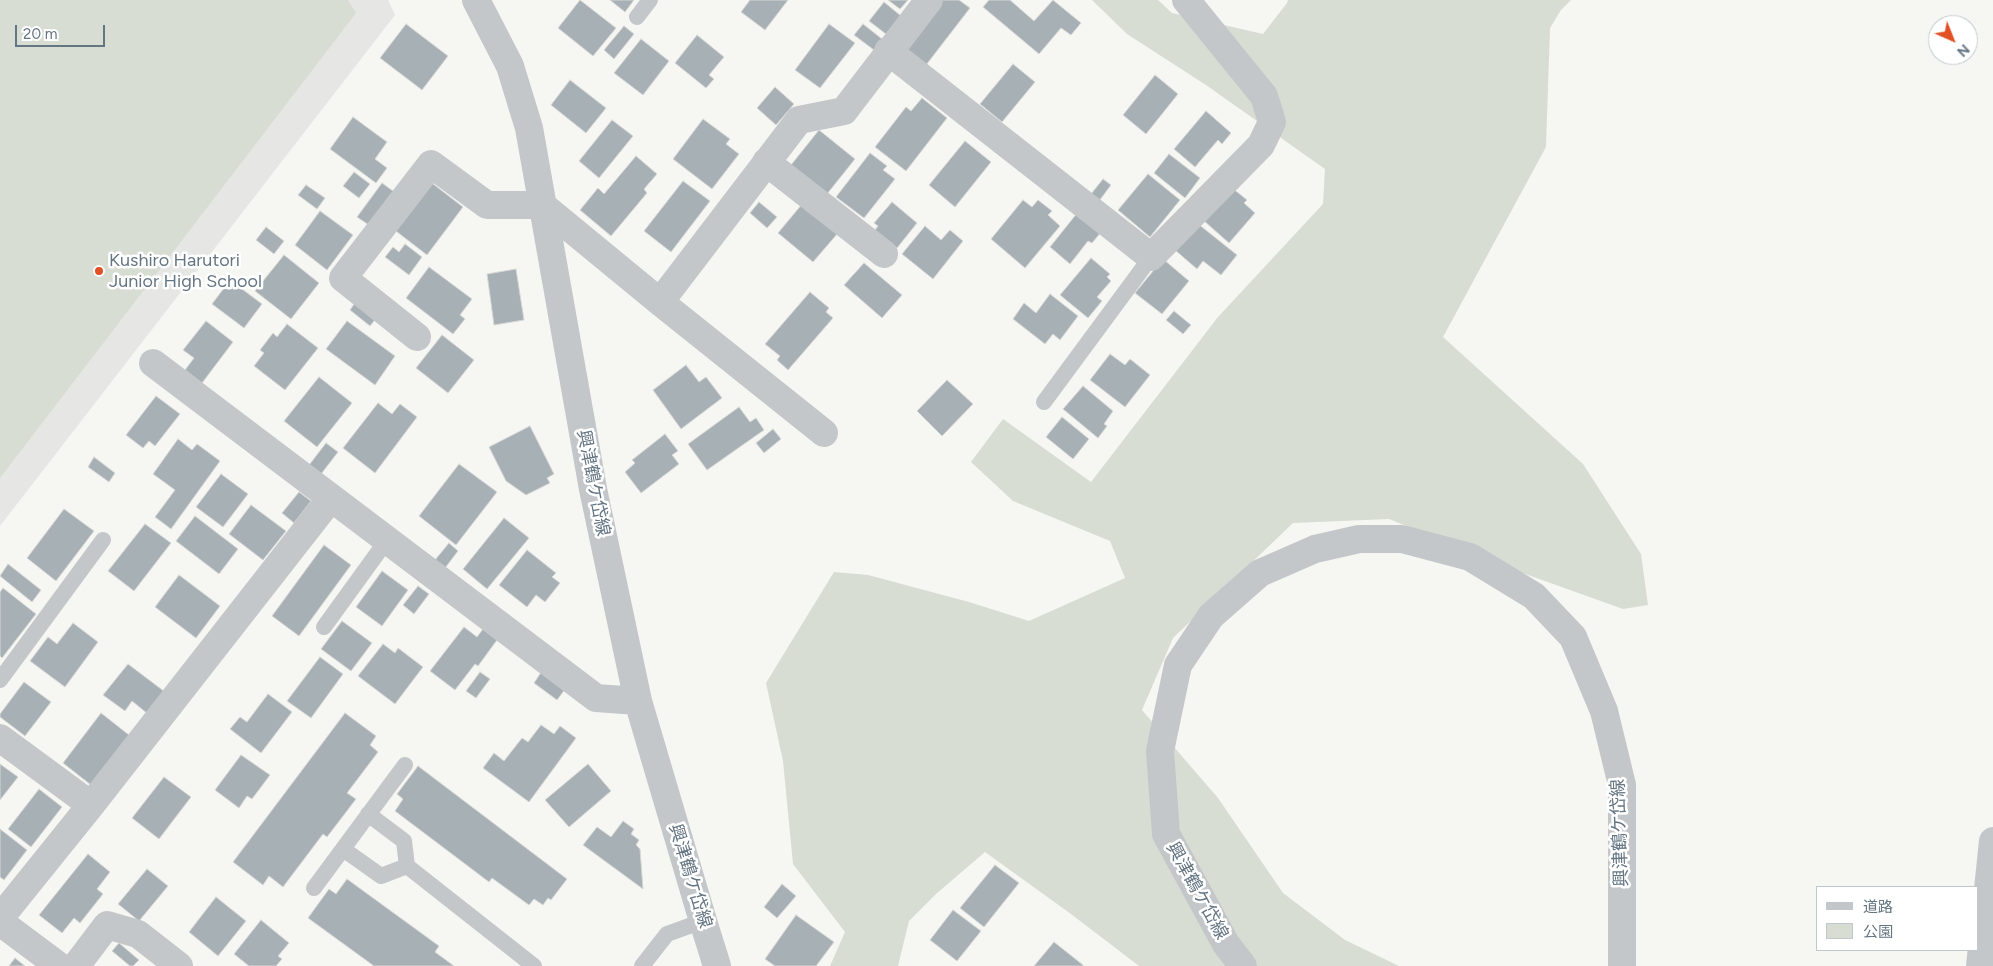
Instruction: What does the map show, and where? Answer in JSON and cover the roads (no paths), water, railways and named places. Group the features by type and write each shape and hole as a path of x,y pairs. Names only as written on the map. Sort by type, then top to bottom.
{"street":[{"name":"興津鶴ケ岱線","path":"476,0 510,66 529,128 593,489 638,701 702,921 717,966"},
{"path":"660,302 799,120 844,111 888,51 929,0"},
{"path":"888,51 1151,256 1261,144 1272,122 1264,96 1186,0"},
{"path":"766,162 884,254"},
{"path":"417,337 343,278 431,164 487,205 542,205 824,433"},
{"path":"153,363 596,698 638,701"},
{"path":"0,918 91,805 331,498"},
{"name":"興津鶴ケ岱線","path":"1243,966 1226,944 1166,834 1160,751 1178,665 1211,616 1260,573 1315,549 1359,539 1402,539 1470,557 1534,596 1573,636 1604,711 1622,785 1622,966"},
{"path":"0,738 91,805"},
{"path":"1980,966 1993,841"},
{"path":"0,922 58,966"},
{"path":"76,966 107,925 138,934 179,966"}],"lane":[{"path":"636,17 650,0"},
{"path":"1044,402 1151,256"},
{"path":"0,680 103,540"},
{"path":"324,627 387,540"},
{"path":"314,888 405,765"},
{"path":"368,814 404,841 407,866 534,966"},
{"path":"343,848 381,876 407,866"},
{"path":"642,966 667,934 702,921"}],"place":[{"name":"Kushiro Harutori Junior High School","path":"99,271"}]}
